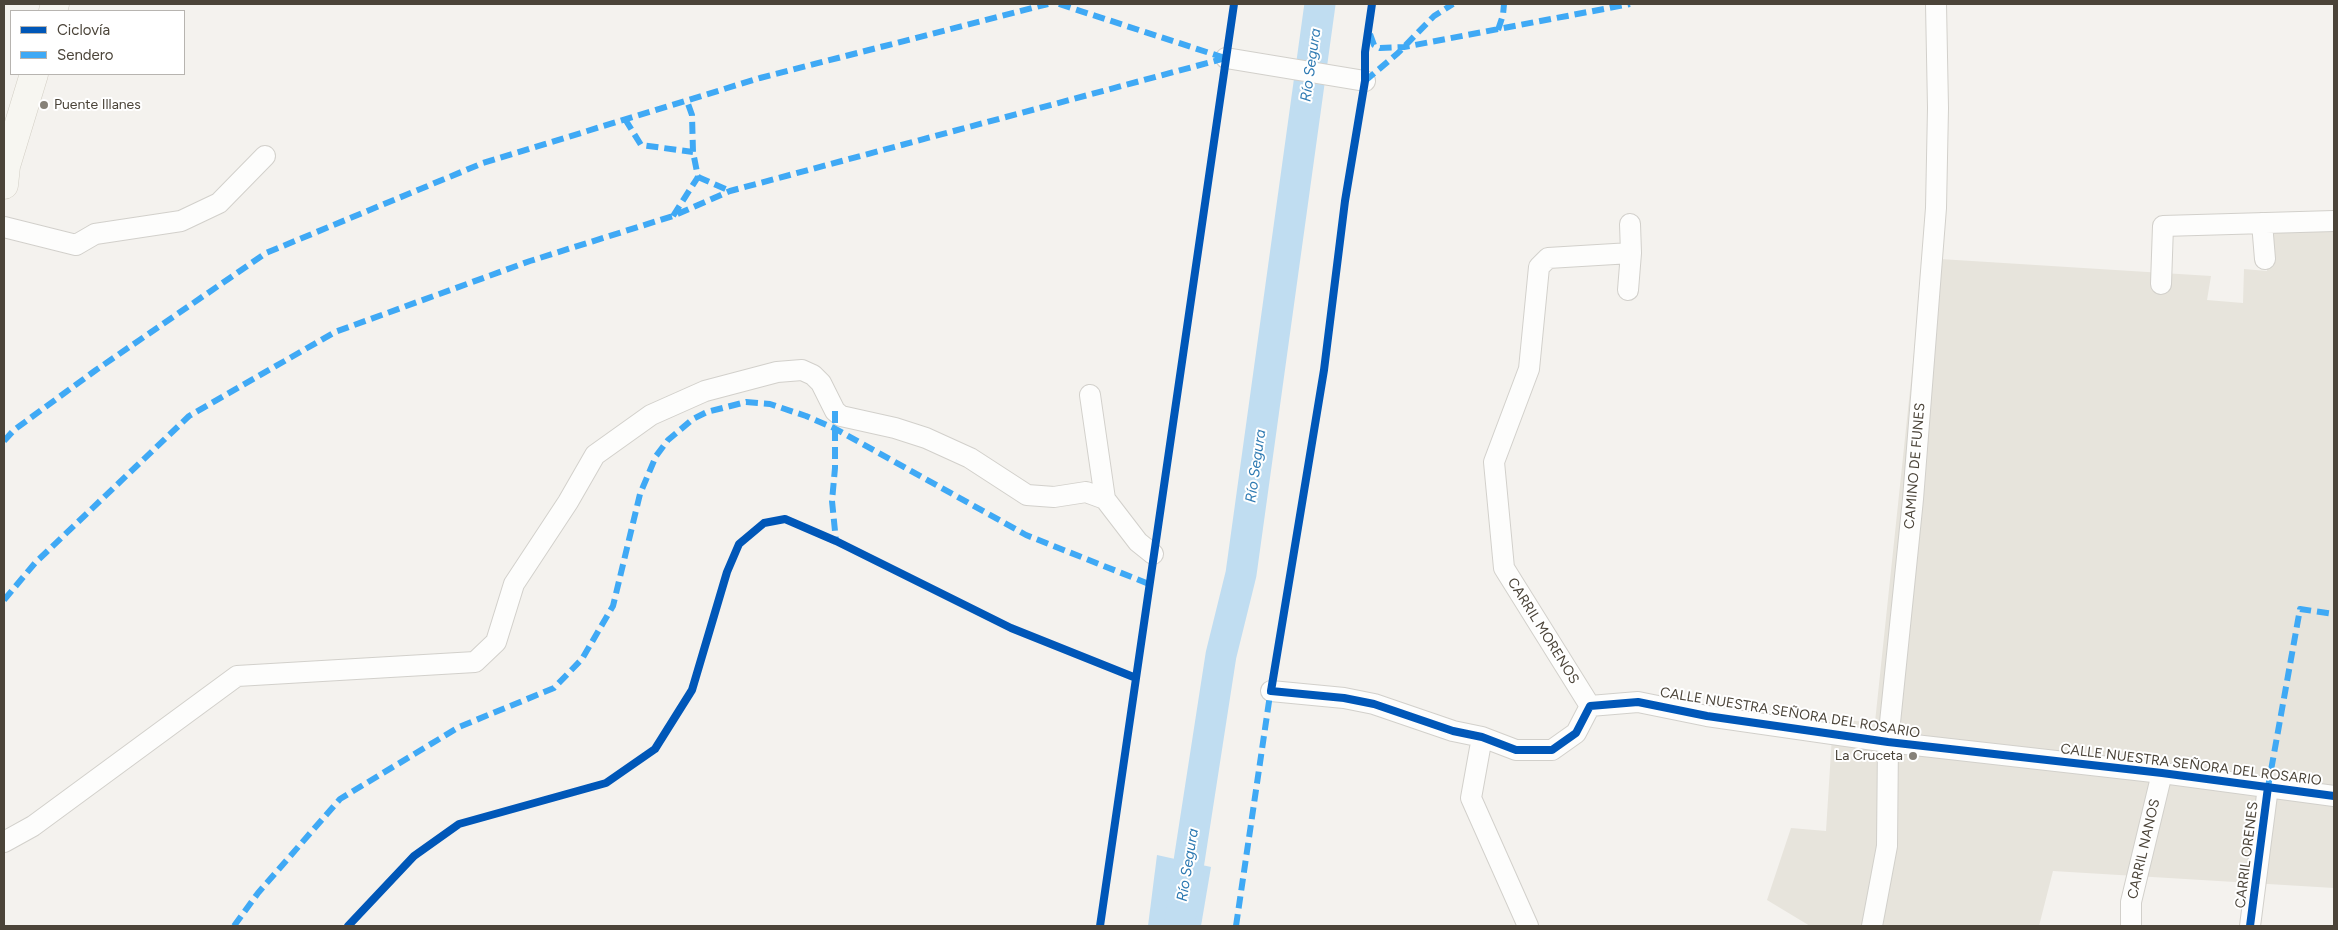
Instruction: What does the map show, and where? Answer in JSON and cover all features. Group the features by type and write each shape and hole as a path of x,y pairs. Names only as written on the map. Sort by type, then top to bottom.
{"main road":[{"path":"4,185 6,166 34,75"}],"street":[{"name":"CAMINO DE FUNES","path":"1872,926 1887,846 1888,742 1913,498 1936,208 1938,108 1936,4"},
{"path":"1226,58 1365,82"},
{"path":"4,227 76,246 95,234 181,221 219,203 266,156"},
{"path":"2160,284 2163,226 2334,221"},
{"path":"2262,223 2265,259"},
{"path":"1628,290 1631,253 1630,224"},
{"name":"CARRIL MORENOS","path":"1590,706 1504,568 1494,462 1529,369 1539,267 1548,258 1631,253"},
{"path":"4,842 33,826 237,676 475,662 496,642 514,584 568,502 595,455 651,415 705,391 777,372 802,370 813,375 821,383 835,411 842,416 895,428 926,438 970,458 1028,495 1054,497 1086,492 1105,499"},
{"path":"1090,395 1105,499 1138,542 1153,554"},
{"path":"1270,691 1344,698 1374,704 1453,731 1482,736 1516,750 1552,750 1576,734 1590,706"},
{"name":"CALLE NUESTRA SEÑORA DEL ROSARIO","path":"1590,706 1638,702 1707,716 1888,742 2162,773 2334,796"},
{"path":"1482,736 1471,798 1528,926"},
{"name":"CARRIL NANOS","path":"2131,926 2131,902 2162,773"},
{"name":"CARRIL ORENES","path":"2250,926 2268,787"}],"shaded area":[{"path":"2334,212 2334,888 2053,871 2039,926 1810,926 1767,900 1791,828 1826,831 1833,720 1875,722 1924,258 2211,276 2207,300 2243,303 2244,269 2267,271 2266,214"}],"water":[{"path":"1157,855 1211,867 1201,926 1148,926"}],"waterway":[{"name":"Río Segura","path":"1179,926 1221,655 1241,574 1320,4"}],"marked path":[{"path":"4,441 14,430 96,370 266,253 483,163 760,78 1048,4"},
{"path":"1059,4 1225,58"},
{"path":"1365,81 1398,53 1434,16 1453,4"},
{"path":"1498,30 1504,4"},
{"path":"1370,34 1374,45 1380,48 1404,47 1630,4"},
{"path":"4,600 35,563 189,416 335,332 530,261 673,216 730,191 1226,58"},
{"path":"673,216 698,177 693,152 692,115 687,101"},
{"path":"625,119 641,145 693,152"},
{"path":"698,177 730,191"},
{"path":"234,926 258,893 340,799 459,727 554,688 582,659 613,606 640,494 656,456 668,440 693,419 707,412 746,402 770,404 806,416 834,428 1026,535 1149,584"},
{"path":"835,411 835,468 832,501 836,541"},
{"path":"2268,787 2300,609 2334,614"},
{"path":"1236,926 1271,688"}],"cycle path":[{"path":"1100,926 1234,4"},
{"path":"1372,4 1365,52 1365,81 1345,201 1324,370 1271,691 1344,698 1374,704 1453,731 1482,737 1516,750 1552,750 1576,733 1590,706 1638,702 1707,716 1888,742 2162,773 2334,796"},
{"path":"348,926 414,856 459,824 606,783 655,749 692,690 727,572 739,544 764,523 785,519 836,541 1011,628 1136,678"},
{"path":"2250,926 2268,787"}],"place":[{"name":"Puente Illanes","path":"44,105"},
{"name":"La Cruceta","path":"1913,756"}]}
